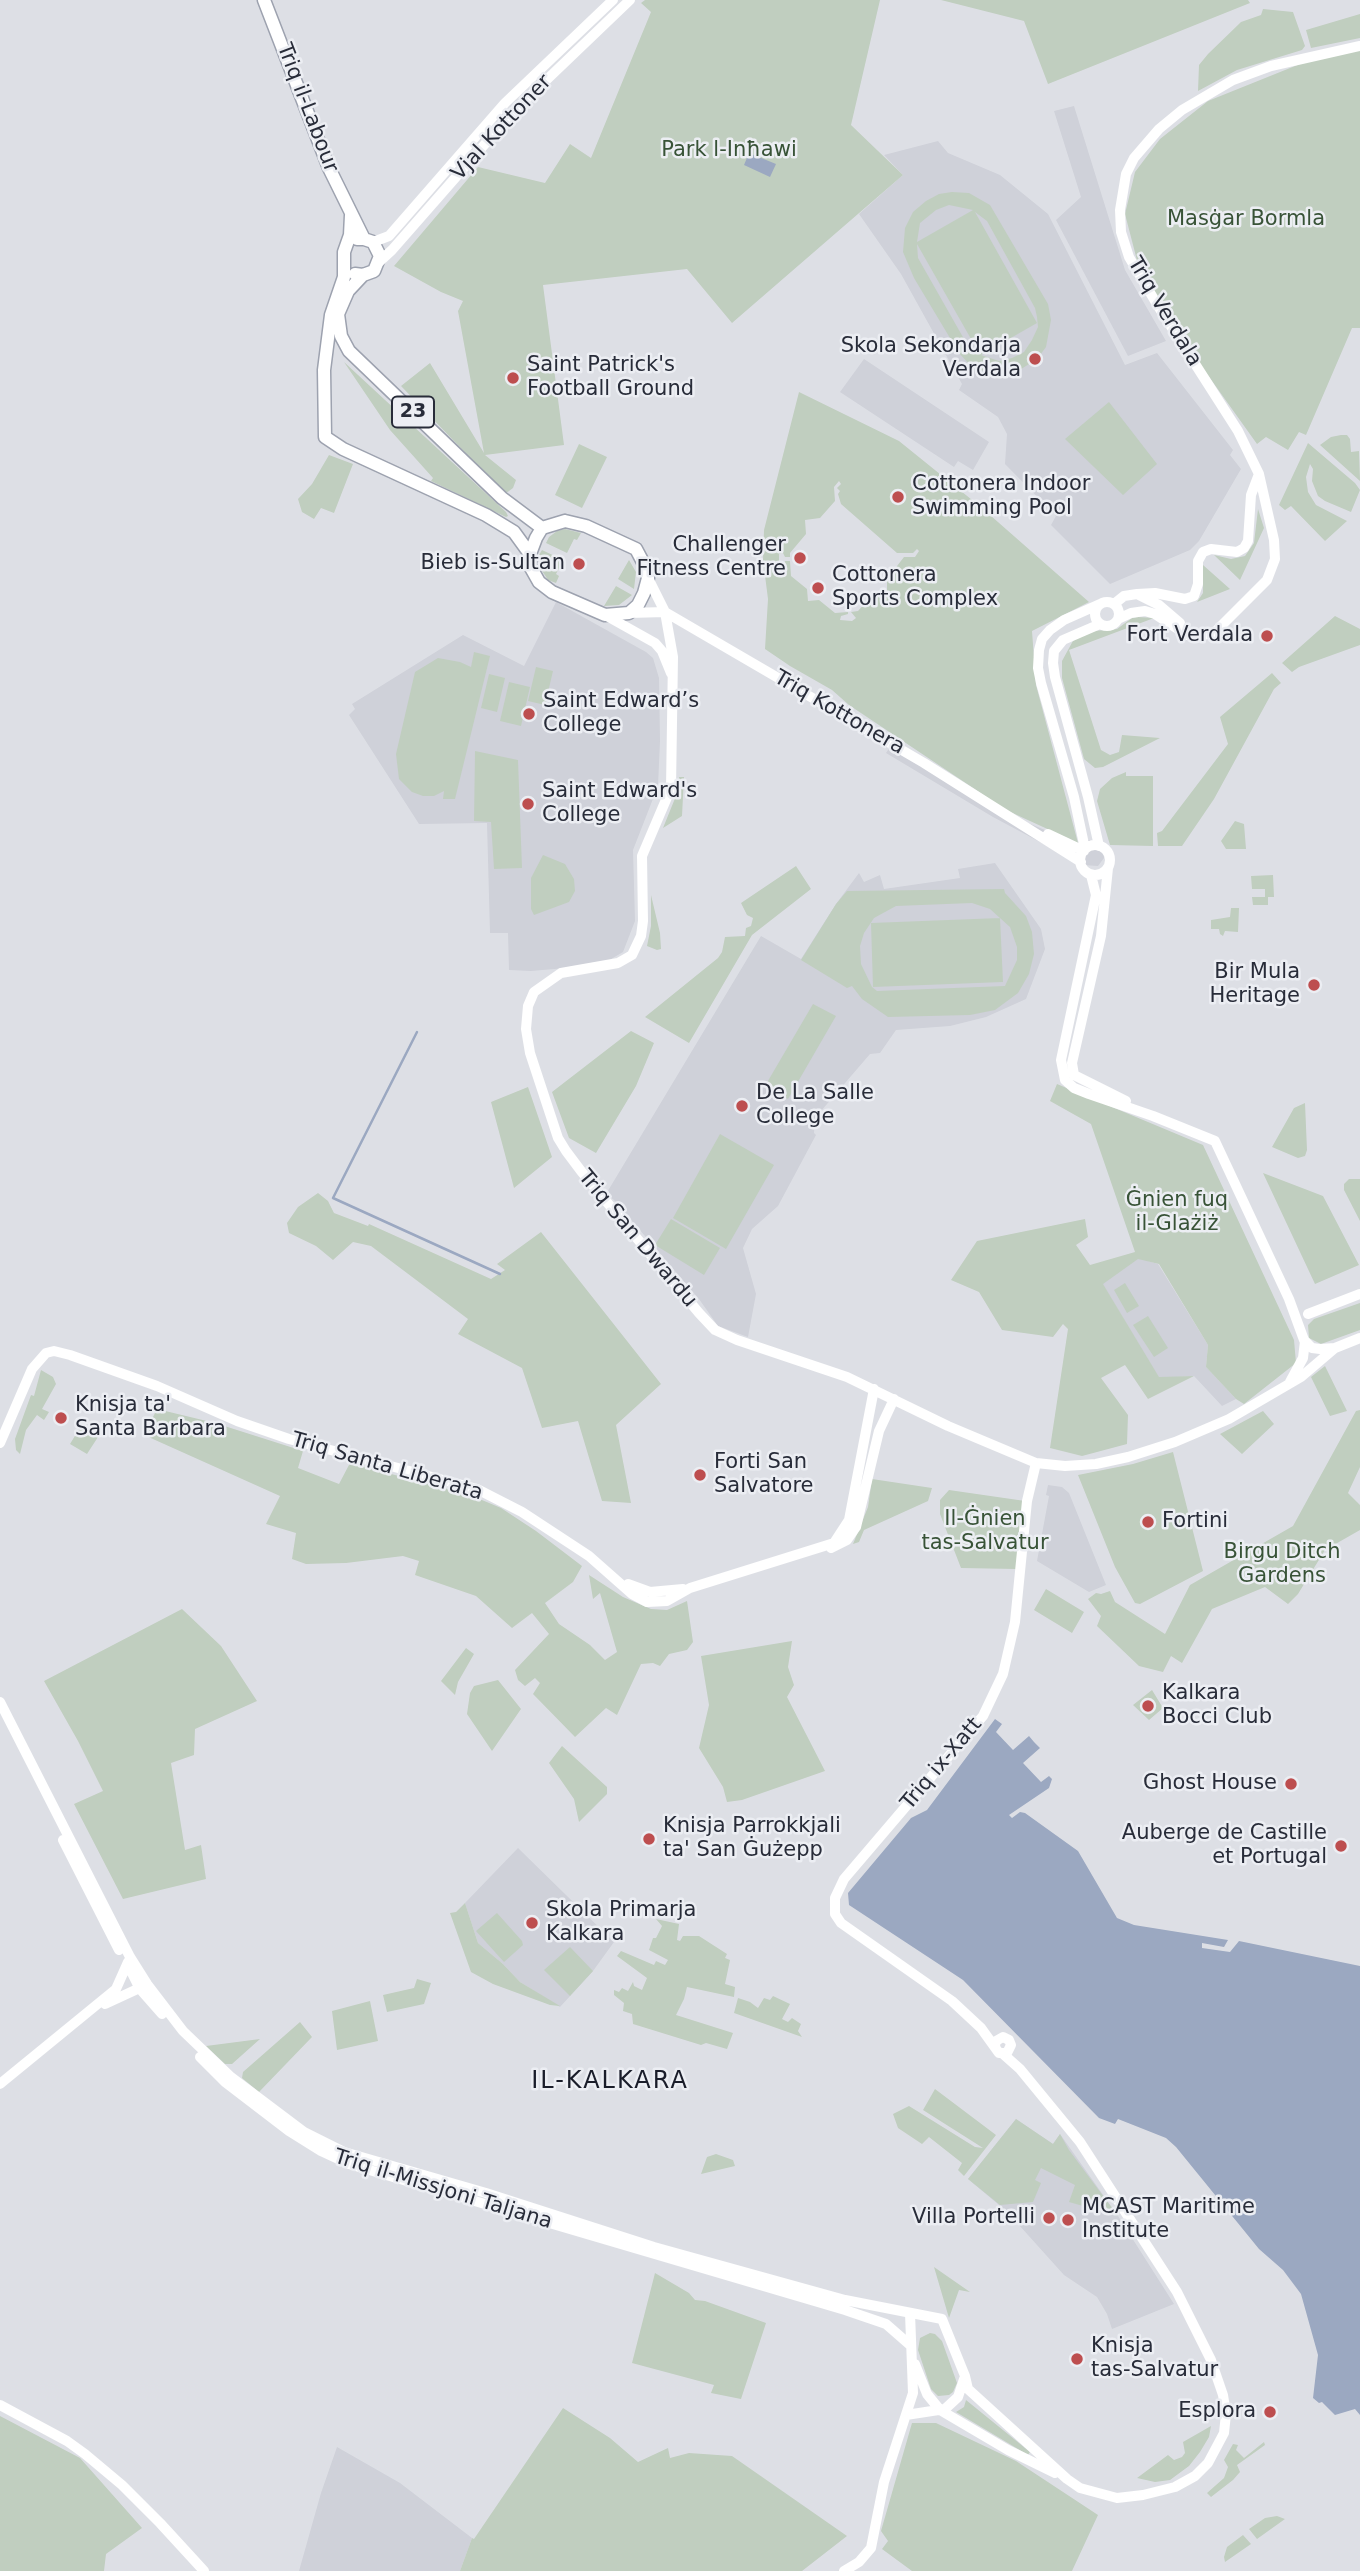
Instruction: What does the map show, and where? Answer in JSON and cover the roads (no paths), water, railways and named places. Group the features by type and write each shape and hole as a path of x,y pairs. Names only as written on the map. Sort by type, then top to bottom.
{"main road":[{"name":"Triq il-Labour","path":"264,0 329,168 351,215 368,241"},
{"name":"Vjal Kottoner","path":"368,241 389,236 505,103 613,0"},
{"name":"Vjal Kottoner","path":"379,262 513,112 630,0"},
{"name":"Triq Verdala","path":"1200,636 1215,632 1261,586 1274,566 1274,540 1259,474 1238,430 1129,257 1121,232 1121,192 1134,158 1159,128 1194,102 1233,79 1270,66 1360,46"},
{"path":"351,215 348,245 344,252 344,277 331,315 324,370 325,437 343,449 486,515 514,532 530,554"},
{"path":"348,245 355,240 368,241 379,250 379,262"},
{"name":"23","path":"379,262 374,271 363,275 348,290 338,314 341,336 349,351 502,498 542,528"},
{"path":"345,264 352,272 363,275"},
{"path":"1114,604 1124,596 1137,594 1155,593 1179,599 1194,596 1198,588 1198,561 1203,552 1212,549 1232,552 1244,548 1250,537 1251,495 1259,474"},
{"name":"Triq Kottonera","path":"542,528 565,521 596,530 636,550 665,611 813,696 1010,816 1083,854"},
{"path":"542,528 530,554 530,566 539,582 655,643 662,651 672,675"},
{"path":"628,613 638,605 645,593 648,578"},
{"path":"1137,594 1159,605 1181,625 1200,636"},
{"path":"1108,868 1102,874 1091,874 1084,870 1074,797 1038,668 1042,639 1063,620 1107,602 1114,604 1119,613 1118,620"},
{"path":"1100,604 1095,615 1100,624"},
{"path":"605,615 665,611"},
{"name":"Triq San Dwardu","path":"665,611 673,657 671,788 642,856 643,922 639,943 632,955 618,963 561,973 534,992 528,1006 526,1029 530,1053 558,1138 580,1170 715,1330 874,1389 948,1426 1036,1463 1075,1465 1128,1457 1175,1442 1229,1419 1313,1369 1335,1348 1360,1338"},
{"path":"1153,1116 1074,1075 1072,1063 1101,936 1111,861 1109,853 1099,846 1055,677 1054,651 1063,640 1100,624 1110,626 1131,613 1145,611 1155,614 1187,635 1200,636"},
{"path":"673,657 674,639 691,628"},
{"path":"1083,854 1099,846"},
{"path":"1091,874 1096,895 1061,1060 1065,1080 1074,1088 1215,1141 1289,1299 1303,1338 1312,1348 1335,1348"},
{"path":"1308,1314 1360,1294"},
{"path":"1289,1299 1308,1314"},
{"path":"1290,1382 1303,1358 1303,1338 1308,1314"},
{"name":"Triq Santa Liberata","path":"0,1443 32,1368 46,1353 54,1351 157,1386 237,1421 289,1439 477,1489 522,1512 589,1556 613,1576 650,1592 690,1588 821,1549"},
{"path":"821,1549 834,1543 849,1520 874,1389"},
{"path":"821,1549 834,1548 847,1541 856,1527 879,1431 894,1399"},
{"name":"Triq ix-Xatt","path":"1036,1463 1027,1501 1015,1622 1003,1674 983,1716 844,1879 835,1898 835,1914 841,1923 953,2001 1002,2047 1080,2142 1177,2292 1211,2360 1223,2395 1226,2414 1224,2433 1208,2463 1195,2476 1175,2487 1117,2498 1080,2488 1067,2479"},
{"name":"Triq il-Missjoni Taljana","path":"0,1702 51,1804 68,1852 144,1987 225,2082 321,2151 349,2164 388,2176 865,2317 886,2324 910,2345"},
{"path":"0,2084 116,1989 129,1961"},
{"path":"83,2015 124,1993 144,1987"},
{"name":"Triq il-Missjoni Taljana","path":"144,1987 183,2031 231,2077 304,2132 344,2152 637,2241 845,2300 942,2319 965,2376"},
{"path":"637,2241 641,2228"},
{"path":"844,2571 859,2562 871,2548 884,2482 913,2393 910,2313"},
{"path":"912,2358 927,2394 940,2410 1007,2450 1067,2479"},
{"path":"965,2376 968,2389 973,2395 1067,2479"},
{"path":"906,2415 940,2410 953,2403 958,2397 965,2376"},
{"path":"2,2405 67,2441 122,2485 204,2571"}],"water":[{"path":"749,153 776,164 770,177 744,165"},
{"path":"995,1719 1002,1724 996,1732 1013,1750 1029,1736 1040,1748 1023,1763 1041,1782 1049,1776 1052,1779 1049,1788 1009,1815 1012,1818 1020,1812 1025,1813 1078,1851 1117,1918 1134,1925 1228,1940 1224,1947 1202,1943 1202,1948 1230,1952 1239,1941 1360,1966 1360,2415 1355,2409 1335,2415 1322,2402 1319,2403 1313,2398 1318,2355 1301,2294 1283,2270 1259,2249 1176,2147 1166,2138 1118,2119 1115,2124 1099,2118 963,1980 849,1905 848,1893 911,1818 927,1810"}],"waterway":[{"path":"417,1032 333,1198 500,1274"}],"place":[{"name":"Skola Sekondarja Verdala","path":"1035,359"},
{"name":"Saint Patrick's Football Ground","path":"513,378"},
{"name":"Cottonera Indoor Swimming Pool","path":"898,497"},
{"name":"Challenger Fitness Centre","path":"800,558"},
{"name":"Bieb is-Sultan","path":"579,564"},
{"name":"Cottonera Sports Complex","path":"818,588"},
{"name":"Fort Verdala","path":"1267,636"},
{"name":"Saint Edward’s College","path":"529,714"},
{"name":"Saint Edward's College","path":"528,804"},
{"name":"Bir Mula Heritage","path":"1314,985"},
{"name":"De La Salle College","path":"742,1106"},
{"name":"Knisja ta' Santa Barbara","path":"61,1418"},
{"name":"Forti San Salvatore","path":"700,1475"},
{"name":"Fortini","path":"1148,1522"},
{"name":"Kalkara Bocci Club","path":"1148,1706"},
{"name":"Ghost House","path":"1291,1784"},
{"name":"Knisja Parrokkjali ta' San Ġużepp","path":"649,1839"},
{"name":"Auberge de Castille et Portugal","path":"1341,1846"},
{"name":"Skola Primarja Kalkara","path":"532,1923"},
{"name":"Villa Portelli","path":"1049,2218"},
{"name":"MCAST Maritime Institute","path":"1068,2220"},
{"name":"Knisja tas-Salvatur","path":"1077,2359"},
{"name":"Esplora","path":"1270,2412"}],"district":[{"name":"IL-KALKARA","path":"610,2082"}],"park label":[{"name":"Park l-Inħawi","path":"729,151"},
{"name":"Masġar Bormla","path":"1246,220"},
{"name":"Ġnien fuq il-Glażiż","path":"1177,1213"},
{"name":"Il-Ġnien tas-Salvatur","path":"985,1532"},
{"name":"Birgu Ditch Gardens","path":"1282,1565"}]}
